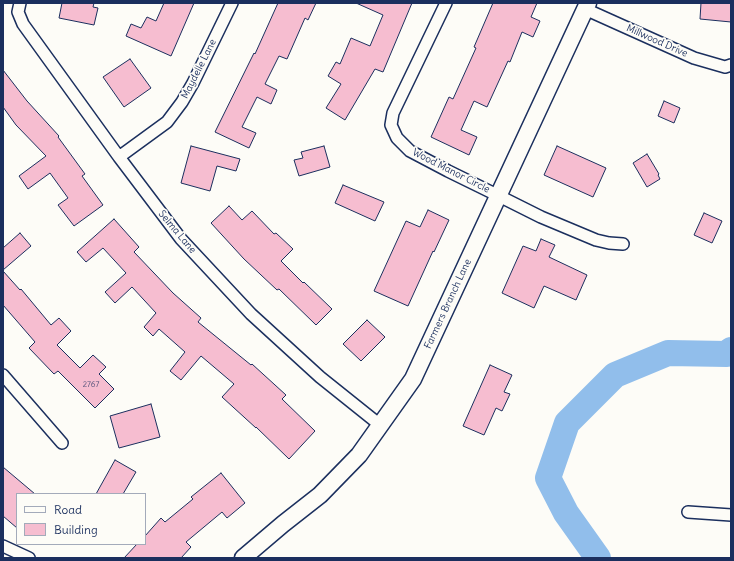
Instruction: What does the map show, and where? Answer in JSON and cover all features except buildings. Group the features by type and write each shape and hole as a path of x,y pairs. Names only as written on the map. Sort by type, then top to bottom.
{"street":[{"name":"Selma Lane","path":"20,3 18,12 23,24 119,157 181,239 251,314 320,377 380,425"},
{"name":"Maydelle Lane","path":"119,157 167,122 182,102 193,83 232,3"},
{"name":"Wood Manor Circle","path":"446,3 393,113 391,125 396,138 410,151 541,217 596,240 623,244"},
{"name":"Farmers Branch Lane","path":"243,558 320,495 359,455 413,379 586,6"},
{"name":"Millwood Drive","path":"586,6 694,58 725,67 731,65"},
{"path":"3,375 62,443"},
{"path":"688,512 731,515"},
{"path":"3,546 29,558"}],"waterway":[{"path":"598,558 566,513 548,478 567,423 615,375 668,353 727,354 731,350"}]}
